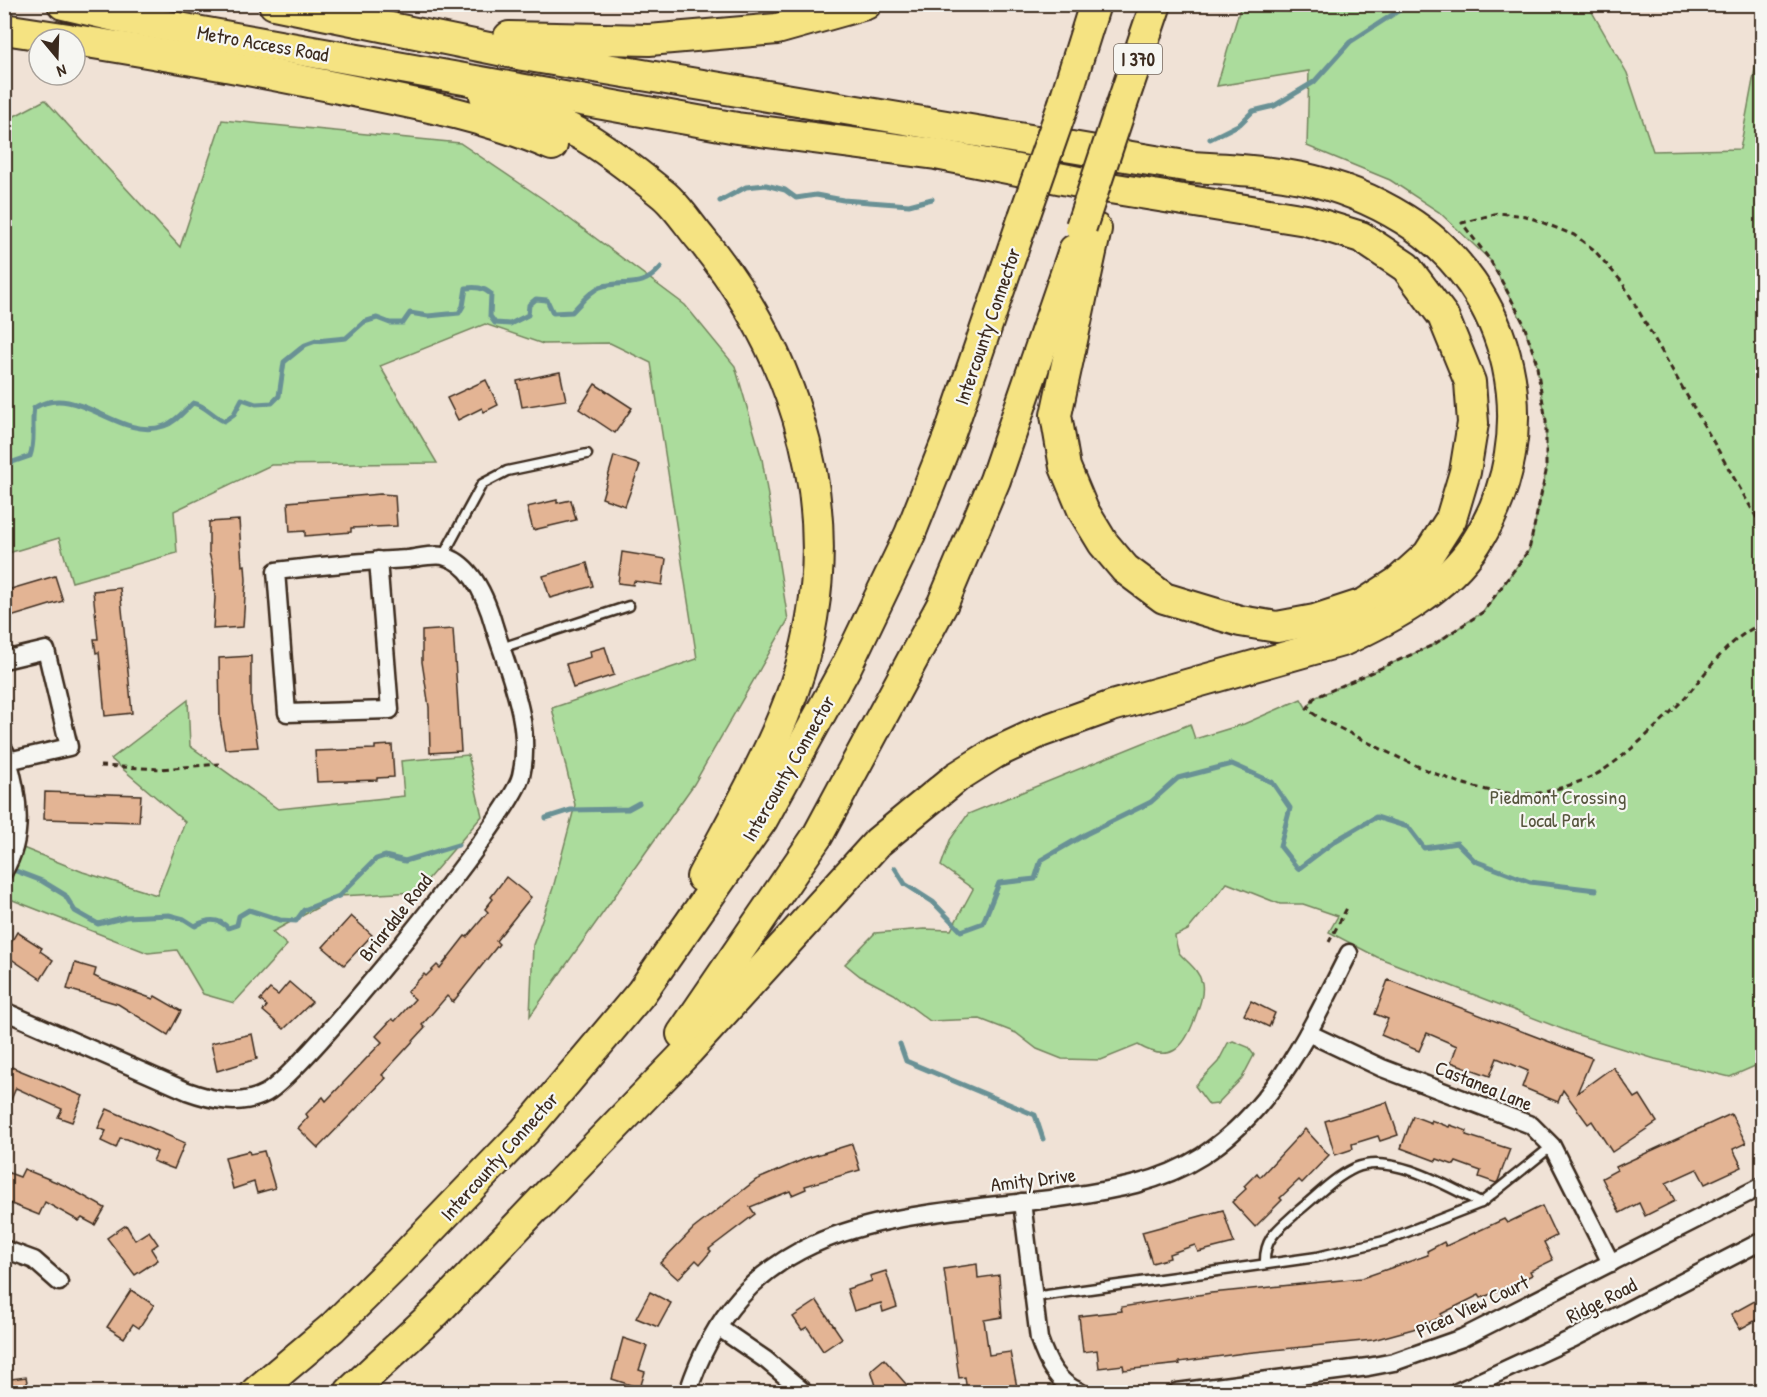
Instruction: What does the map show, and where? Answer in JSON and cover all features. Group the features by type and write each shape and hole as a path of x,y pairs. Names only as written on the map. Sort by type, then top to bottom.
{"highway":[{"name":"Metro Access Road","path":"63,4 123,18 394,65"},
{"name":"Metro Access Road","path":"274,4 365,22"},
{"path":"365,22 520,38 649,40 777,29 866,4"},
{"name":"Intercounty Connector","path":"256,1392 332,1328 462,1198 525,1131 641,993 762,820 847,665 910,534 949,436 1064,103 1095,4"},
{"name":"I 370","path":"1089,228 1119,112 1156,4"},
{"path":"350,1392 437,1311 688,1051 878,842 957,777 996,753 1060,724 1112,706 1342,641 1376,626 1426,595 1475,544 1491,514 1504,477 1511,442 1514,404 1510,367 1500,335 1486,307 1464,273 1441,248 1406,220 1366,198 1325,182 1271,171 1191,167 524,56 365,22"},
{"path":"4,29 27,33"},
{"path":"87,42 323,85 450,111 517,130 591,161 714,256"},
{"path":"394,65 737,128 936,154 1104,187 1306,220 1361,237 1406,267 1443,316 1470,382 1473,423 1465,472 1451,519 1428,555 1398,582 1364,604 1315,620 1277,627 1240,621 1164,598 1125,569 1103,543 1083,510 1065,467 1056,415 1089,228"},
{"path":"394,65 504,102 580,134 665,197 714,256 760,322 796,404 814,490 818,551 812,618 789,707 748,792 641,993"},
{"path":"539,1205 682,1034 818,835 943,603 995,480 1089,228"}],"street":[{"path":"378,560 390,710 286,713 276,571 378,560 443,556"},
{"name":"Briardale Road","path":"4,1011 213,1100 231,1102 266,1093 304,1058 389,960 487,832 521,779 525,753 522,717 485,595 464,569 443,556"},
{"path":"4,660 46,650 69,747 6,756 17,807 18,838 4,871"},
{"name":"Amity Drive","path":"688,1392 696,1368 718,1327 736,1300 765,1274 804,1248 841,1232 919,1213 1118,1189 1173,1172 1203,1155 1234,1131 1269,1096 1308,1033 1349,953"},
{"name":"Castanea Lane","path":"1308,1033 1382,1068 1531,1125 1552,1146 1611,1263"},
{"name":"Picea View Court","path":"1177,1392 1394,1362 1462,1338 1762,1186"},
{"path":"1022,1202 1039,1339 1046,1359 1056,1376 1070,1388 1080,1392"},
{"name":"Ridge Road","path":"1457,1392 1574,1338 1762,1241"},
{"path":"4,1249 34,1260 59,1282"},
{"path":"718,1327 766,1360 804,1392"}],"lane":[{"path":"443,556 482,484 507,471 587,454"},
{"path":"501,648 599,618 629,606"},
{"path":"1032,1297 1317,1257 1384,1241 1481,1203 1552,1146"},
{"path":"1265,1263 1264,1247 1276,1231 1338,1177 1358,1166 1374,1164 1416,1172 1481,1203"}],"path":[{"path":"1498,213 1526,216 1574,235 1593,249 1622,282 1762,527"},
{"path":"1322,719 1434,773 1476,787 1525,794 1557,788 1592,776 1653,731 1695,687 1721,655 1748,630 1762,624"},
{"path":"100,766 162,769 219,764"},
{"path":"1329,942 1348,906"}],"green space":[{"name":"Piedmont Crossing Local Park","path":"1241,5 1588,5 1627,73 1653,151 1740,149 1762,32 1762,1063 1730,1077 1655,1059 1575,1034 1377,957 1329,932 1338,916 1303,904 1280,904 1227,883 1188,930 1175,936 1179,952 1201,978 1202,992 1198,1010 1186,1038 1181,1045 1167,1053 1149,1051 1138,1045 1101,1060 1062,1059 1037,1049 1016,1033 980,1019 930,1021 894,994 860,976 845,964 875,933 924,929 951,930 973,889 941,866 950,840 968,814 1190,724 1195,739 1244,724 1301,699 1307,709 1314,698 1433,645 1483,612 1529,550 1546,472 1546,421 1536,361 1523,323 1490,260 1439,212 1390,180 1307,146 1309,71 1217,86"},
{"path":"45,100 180,247 222,120 460,143 543,199 685,305 735,366 762,459 788,620 694,784 530,1016 533,945 553,888 575,805 552,708 697,659 651,363 610,343 543,344 485,324 380,366 437,463 271,465 174,511 177,553 72,582 59,538 5,554 5,121"},
{"path":"188,700 190,746 278,809 404,796 401,761 468,755 482,816 417,892 339,896 272,932 287,945 234,1003 203,994 177,950 148,953 5,897 23,848 83,872 157,895 185,822 111,759"},
{"path":"1233,1041 1248,1047 1254,1055 1242,1078 1217,1104 1209,1105 1195,1086 1218,1062 1228,1043"}],"building":[{"path":"560,372 566,400 522,407 517,381"},
{"path":"486,380 498,405 484,412 482,408 458,420 447,398"},
{"path":"595,384 632,408 615,433 579,409"},
{"path":"614,456 640,465 625,506 602,498"},
{"path":"380,494 395,495 397,526 351,528 351,532 305,536 305,531 290,532 288,502"},
{"path":"557,500 557,503 571,500 576,520 533,530 527,507"},
{"path":"239,520 242,566 245,565 246,580 243,627 213,629 215,598 213,568 209,553 209,522"},
{"path":"622,552 666,559 662,585 634,581 633,585 618,583"},
{"path":"587,563 593,586 550,598 543,576"},
{"path":"55,576 63,601 4,619 4,591"},
{"path":"120,588 132,713 105,716 99,652 96,653 94,639 98,639 93,591"},
{"path":"453,629 461,751 430,753 429,707 422,662 422,631"},
{"path":"605,647 614,675 573,688 566,664 591,657 590,651"},
{"path":"251,656 251,703 258,747 225,749 220,719 219,658"},
{"path":"392,745 394,777 377,778 377,780 317,782 315,751 375,749 375,746"},
{"path":"45,792 141,795 139,822 44,819"},
{"path":"506,877 531,897 496,941 499,944 453,1002 447,996 422,1025 425,1028 382,1075 386,1078 318,1148 298,1128 308,1117 306,1114 323,1097 326,1101 382,1042 376,1036 392,1019 395,1021 415,999 407,992 424,974 426,976 437,965 440,968 465,936 467,937 488,912 485,909 493,899 491,897"},
{"path":"351,916 372,935 344,965 323,947"},
{"path":"17,932 42,948 40,951 53,960 41,979 4,954"},
{"path":"75,963 96,969 94,976 102,980 153,999 155,996 181,1011 168,1035 118,1004 67,989"},
{"path":"1388,980 1592,1058 1577,1093 1613,1067 1635,1098 1640,1095 1657,1122 1612,1152 1592,1121 1588,1124 1563,1090 1558,1102 1522,1087 1528,1071 1497,1058 1490,1076 1451,1062 1457,1046 1427,1033 1419,1051 1381,1035 1388,1019 1375,1014"},
{"path":"289,982 312,1002 284,1029 263,1011 267,1006 260,1000 270,989 278,995"},
{"path":"1251,1001 1275,1013 1269,1027 1244,1015"},
{"path":"252,1034 257,1059 217,1071 211,1043"},
{"path":"4,1064 83,1096 72,1122 58,1117 62,1109 16,1088 4,1116"},
{"path":"1387,1102 1398,1135 1380,1141 1378,1136 1352,1144 1353,1149 1335,1155 1325,1121"},
{"path":"107,1109 185,1143 174,1169 153,1161 157,1152 127,1139 120,1138 116,1148 101,1141 106,1131 98,1128"},
{"path":"1731,1114 1746,1143 1733,1149 1742,1167 1705,1184 1697,1169 1666,1183 1675,1201 1645,1216 1639,1203 1620,1213 1602,1178 1617,1170 1616,1167"},
{"path":"1413,1116 1431,1123 1431,1120 1449,1127 1450,1125 1467,1131 1466,1135 1510,1149 1498,1181 1496,1183 1479,1177 1481,1171 1456,1162 1454,1165 1437,1159 1436,1161 1401,1148"},
{"path":"1305,1129 1329,1155 1302,1183 1299,1180 1280,1198 1282,1200 1255,1227 1232,1202 1246,1189 1244,1186 1257,1173 1260,1177"},
{"path":"852,1144 860,1170 805,1186 806,1189 792,1195 790,1191 750,1207 755,1214 709,1249 711,1251 700,1264 696,1260 678,1279 660,1263 693,1229 756,1180 807,1158"},
{"path":"249,1151 250,1154 264,1151 275,1188 257,1193 254,1182 233,1189 225,1157"},
{"path":"24,1169 66,1186 105,1208 95,1225 82,1218 79,1221 45,1202 39,1215 4,1201 4,1171 20,1177"},
{"path":"1542,1206 1556,1236 1544,1242 1553,1260 1530,1271 1532,1275 1511,1286 1481,1298 1479,1295 1441,1314 1442,1317 1413,1329 1373,1340 1244,1353 1179,1362 1180,1364 1124,1370 1123,1365 1099,1368 1097,1350 1083,1352 1079,1316 1122,1311 1121,1307 1211,1293 1362,1278 1428,1255 1427,1251 1444,1242 1446,1246 1504,1219 1507,1223"},
{"path":"1223,1210 1234,1243 1198,1252 1195,1245 1169,1254 1170,1258 1152,1263 1142,1232"},
{"path":"126,1225 135,1240 149,1231 158,1244 151,1249 158,1260 135,1275 107,1238"},
{"path":"977,1264 978,1278 999,1275 1002,1317 984,1320 989,1355 1010,1352 1018,1392 967,1392 965,1377 959,1378 944,1269"},
{"path":"886,1271 897,1307 883,1312 881,1303 854,1311 847,1289 872,1281 870,1276"},
{"path":"131,1290 154,1305 139,1328 133,1324 124,1338 107,1327"},
{"path":"650,1292 671,1303 658,1327 636,1318"},
{"path":"1762,1297 1762,1317 1740,1329 1731,1314"},
{"path":"817,1301 842,1338 823,1351 807,1327 802,1330 793,1317"},
{"path":"623,1338 647,1346 639,1370 645,1372 640,1388 612,1379"},
{"path":"884,1359 913,1392 878,1392 871,1370"},
{"path":"26,1377 29,1392 4,1392 4,1380"}],"waterway":[{"path":"1210,139 1240,124 1253,111 1274,106 1314,82 1350,42 1409,4"},
{"path":"720,201 746,187 766,185 785,190 796,198 816,195 843,200 909,205 932,199"},
{"path":"4,465 30,456 33,444 34,408 50,402 66,402 82,406 114,420 147,429 168,424 193,403 202,406 224,421 234,414 242,399 256,404 272,403 279,396 284,362 305,345 316,341 346,338 364,322 377,318 390,323 403,323 410,313 428,316 459,313 463,306 466,288 473,288 482,289 491,294 490,316 495,323 510,324 528,315 529,305 536,299 547,300 553,313 572,312 596,289 609,285 640,282 661,267"},
{"path":"895,868 905,884 933,902 961,931 983,923 999,883 1035,879 1041,860 1086,834 1151,802 1178,778 1232,764 1272,782 1290,808 1280,846 1298,869 1335,841 1376,817 1408,827 1424,848 1457,843 1475,861 1530,882 1596,890"},
{"path":"546,818 571,810 628,809 639,803"},
{"path":"16,871 42,881 65,895 75,911 98,924 126,917 169,915 184,919 195,926 212,920 228,928 237,925 239,916 249,910 280,920 296,921 304,910 339,896 376,859 385,856 405,861 458,845"},
{"path":"900,1044 906,1061 1035,1115 1043,1139"}]}
